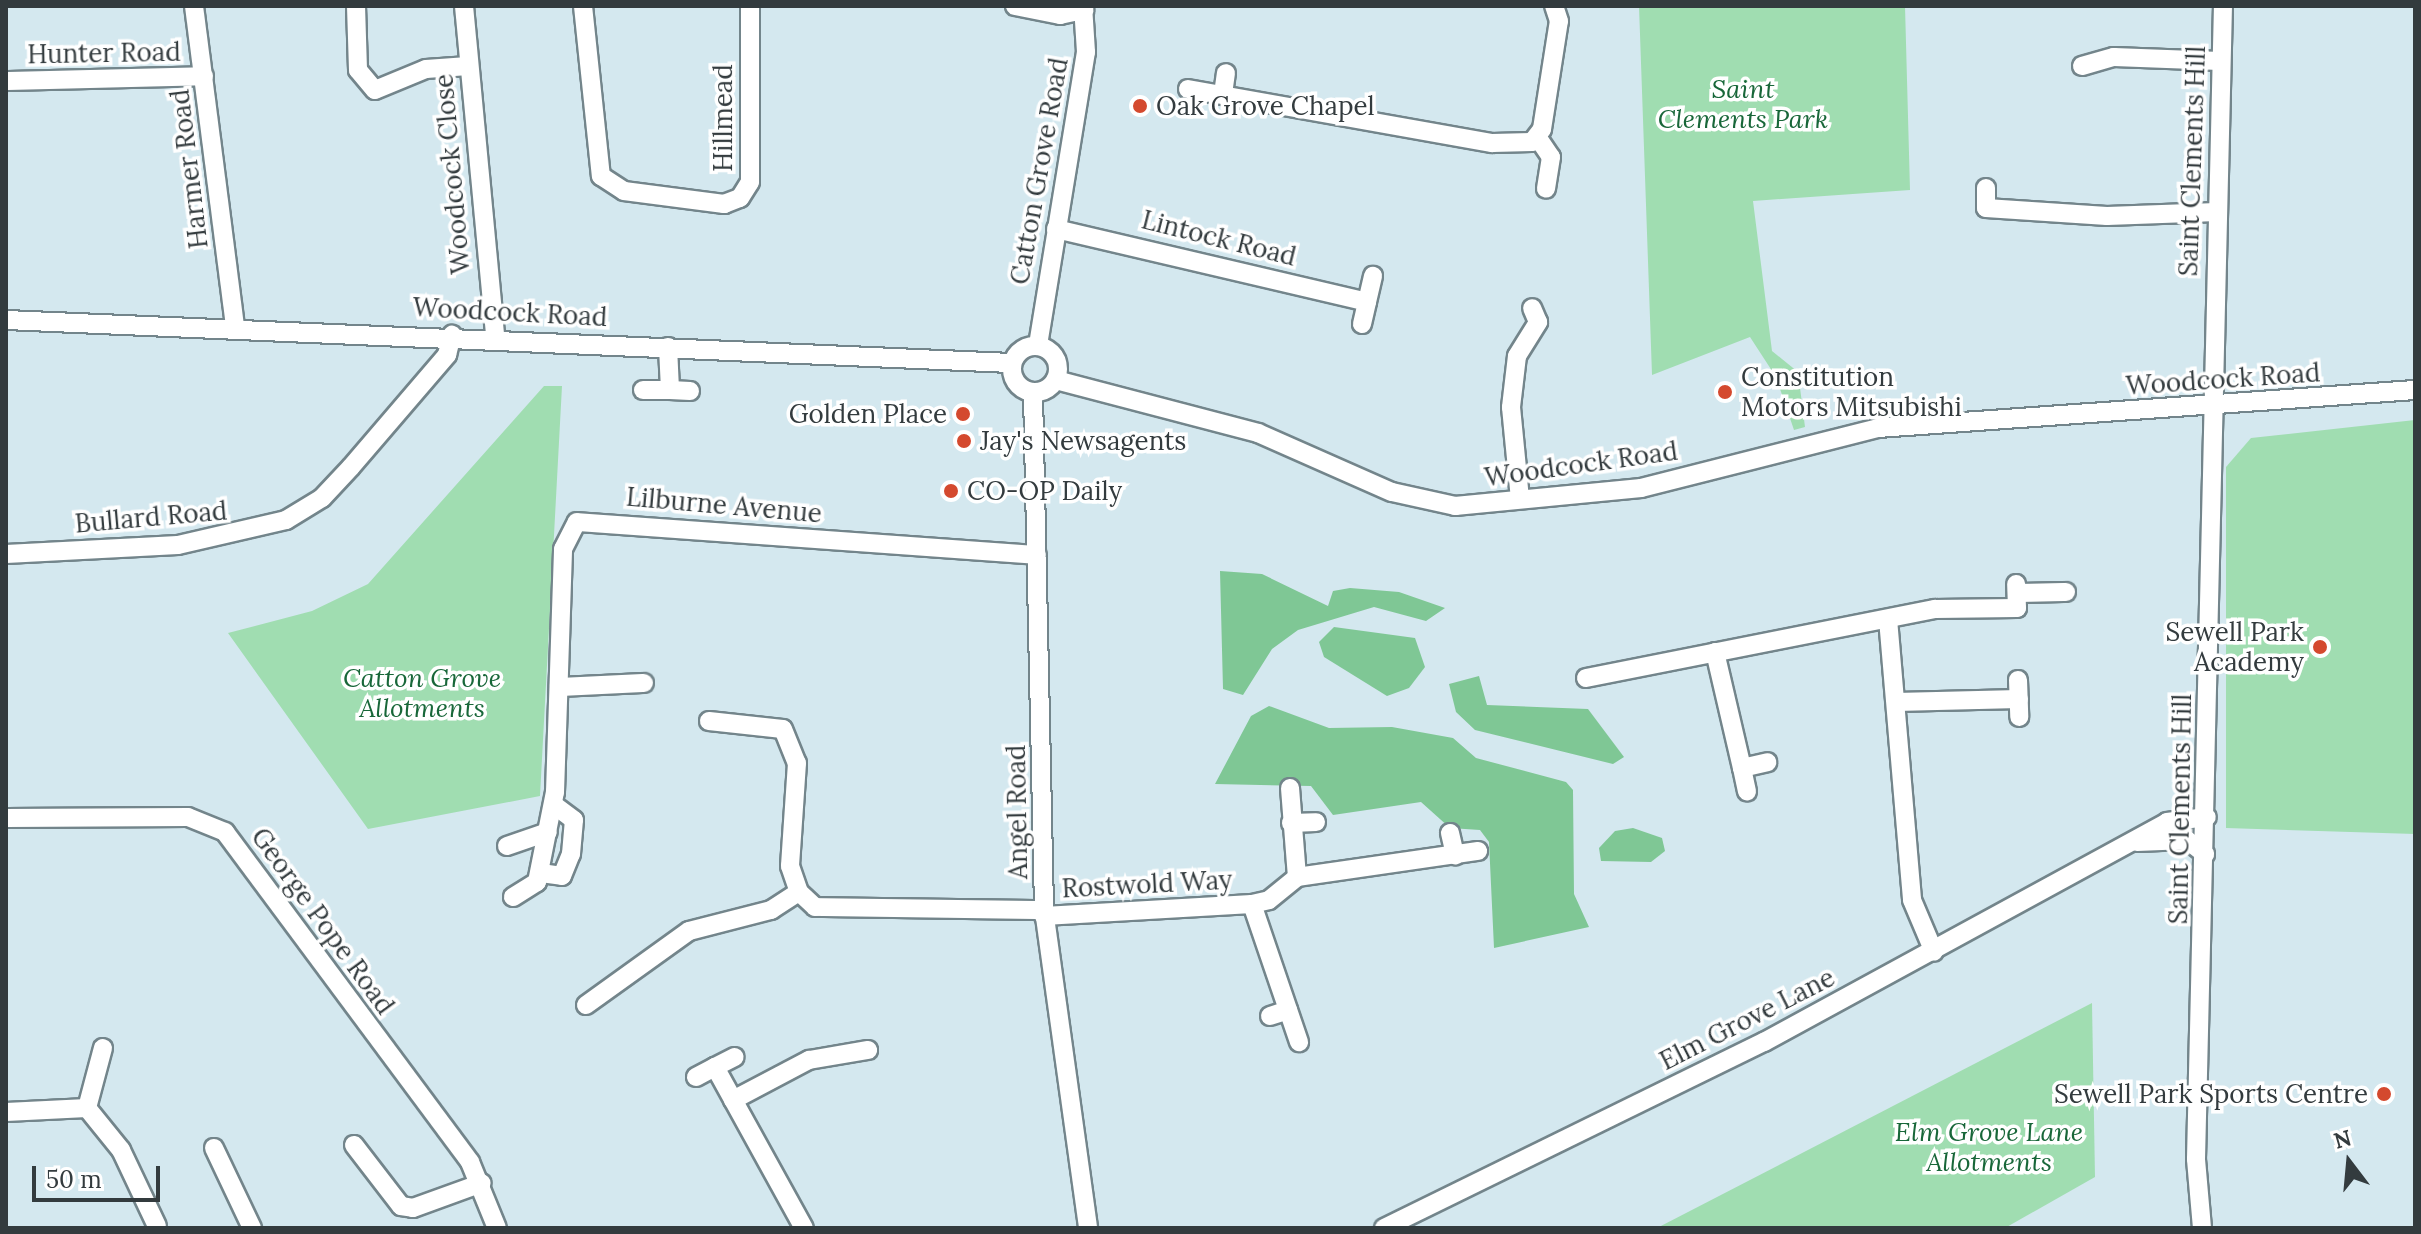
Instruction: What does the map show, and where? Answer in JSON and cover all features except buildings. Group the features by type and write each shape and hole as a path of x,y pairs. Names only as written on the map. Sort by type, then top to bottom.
{"street":[{"name":"Harmer Road","path":"194,6 235,326"},
{"path":"356,6 358,70 375,90 426,69 468,66"},
{"name":"Woodcock Close","path":"464,6 495,336"},
{"name":"Hillmead","path":"583,6 601,176 624,191 724,204 740,198 750,182 750,6"},
{"path":"1015,6 1060,15 1083,8"},
{"path":"1546,189 1551,157 1538,138 1559,21 1554,6"},
{"name":"Saint Clements Hill","path":"2202,1228 2196,1159 2207,817 2209,410 2223,6"},
{"name":"Catton Grove Road","path":"1038,345 1086,52 1083,8"},
{"path":"2082,66 2114,57 2220,61"},
{"path":"1223,94 1226,73"},
{"name":"Hunter Road","path":"6,81 204,76"},
{"path":"1188,89 1492,143 1538,138"},
{"path":"1986,188 1986,217 2217,212"},
{"name":"Lintock Road","path":"1056,229 1367,302"},
{"path":"1362,324 1373,276"},
{"name":"Woodcock Road","path":"6,320 495,336 1012,363"},
{"path":"1520,499 1514,374 1524,338 1540,320"},
{"name":"Bullard Road","path":"6,554 178,545 286,520 322,498 351,467 447,355 452,335"},
{"path":"1038,345 1056,358 1056,380 1033,392 1016,383 1012,363 1022,349 1038,345"},
{"path":"668,347 670,390"},
{"name":"Woodcock Road","path":"1056,380 1258,433 1427,501 1520,499 1641,488 1878,428 2209,410 2415,390"},
{"path":"643,390 690,391"},
{"name":"Angel Road","path":"1033,392 1044,913 1088,1228"},
{"name":"Lilburne Avenue","path":"541,873 553,804 563,549 577,522 1037,555"},
{"path":"1586,678 1935,609 2017,608 2016,589 2066,592"},
{"path":"1888,619 1912,900 1934,952"},
{"path":"1715,652 1747,791"},
{"path":"1896,702 2019,708 2018,680"},
{"path":"559,687 644,683"},
{"path":"586,1005 689,931 771,910 799,892 788,829 798,789 792,744 783,729 709,721"},
{"path":"1742,768 1767,762"},
{"path":"1290,788 1297,877"},
{"path":"513,897 541,873 562,876 571,854 574,820 553,804"},
{"name":"George Pope Road","path":"6,818 188,817 225,832 482,1183 497,1228"},
{"name":"Elm Grove Lane","path":"1384,1228 1934,952 2167,822 2207,817"},
{"path":"1291,823 1316,822"},
{"path":"507,846 548,832"},
{"path":"1450,833 1455,855"},
{"name":"Elm Grove Lane","path":"2127,844 2187,840 2205,854"},
{"name":"Rostwold Way","path":"799,892 815,907 841,911 1044,913 1252,904 1269,900 1297,877 1478,851"},
{"name":"Rostwold Way","path":"1252,904 1299,1042"},
{"path":"1270,1016 1288,1010"},
{"path":"87,1108 103,1048"},
{"path":"733,1100 809,1060 868,1050"},
{"path":"696,1077 735,1057"},
{"path":"715,1067 804,1228"},
{"path":"6,1112 87,1108"},
{"path":"87,1108 121,1150 162,1225"},
{"path":"354,1145 377,1195 413,1208 482,1183"},
{"path":"214,1148 252,1228"}],"green space":[{"name":"Saint Clements Park","path":"1639,6 1905,6 1910,190 1753,201 1772,351 1798,372 1805,427 1794,430 1776,377 1750,337 1652,375"},
{"name":"Catton Grove Allotments","path":"544,386 562,386 540,796 368,829 228,633 312,611 368,584"},
{"path":"2415,420 2415,834 2226,828 2226,467 2251,438"},
{"path":"1220,571 1262,574 1328,606 1333,591 1350,588 1399,592 1445,608 1426,621 1374,607 1298,630 1272,649 1243,695 1223,689"},
{"path":"1334,627 1415,638 1425,667 1409,688 1387,696 1324,657 1319,642"},
{"path":"1479,676 1487,705 1588,709 1624,757 1613,764 1475,730 1456,712 1449,684"},
{"path":"1269,706 1329,728 1392,727 1453,738 1476,758 1566,782 1573,790 1574,894 1589,927 1494,948 1489,842 1480,830 1450,828 1421,802 1333,815 1311,786 1215,784 1251,716"},
{"path":"1633,828 1662,838 1665,851 1651,862 1601,861 1599,848 1615,831"},
{"name":"Elm Grove Lane Allotments","path":"2092,1003 2095,1177 2005,1228 1657,1228"}],"place":[{"name":"Oak Grove Chapel","path":"1140,106"},
{"name":"Constitution Motors Mitsubishi","path":"1725,392"},
{"name":"Golden Place","path":"963,414"},
{"name":"Jay's Newsagents","path":"964,441"},
{"name":"CO-OP Daily","path":"951,491"},
{"name":"Sewell Park Academy","path":"2320,647"},
{"name":"Sewell Park Sports Centre","path":"2384,1094"}]}
